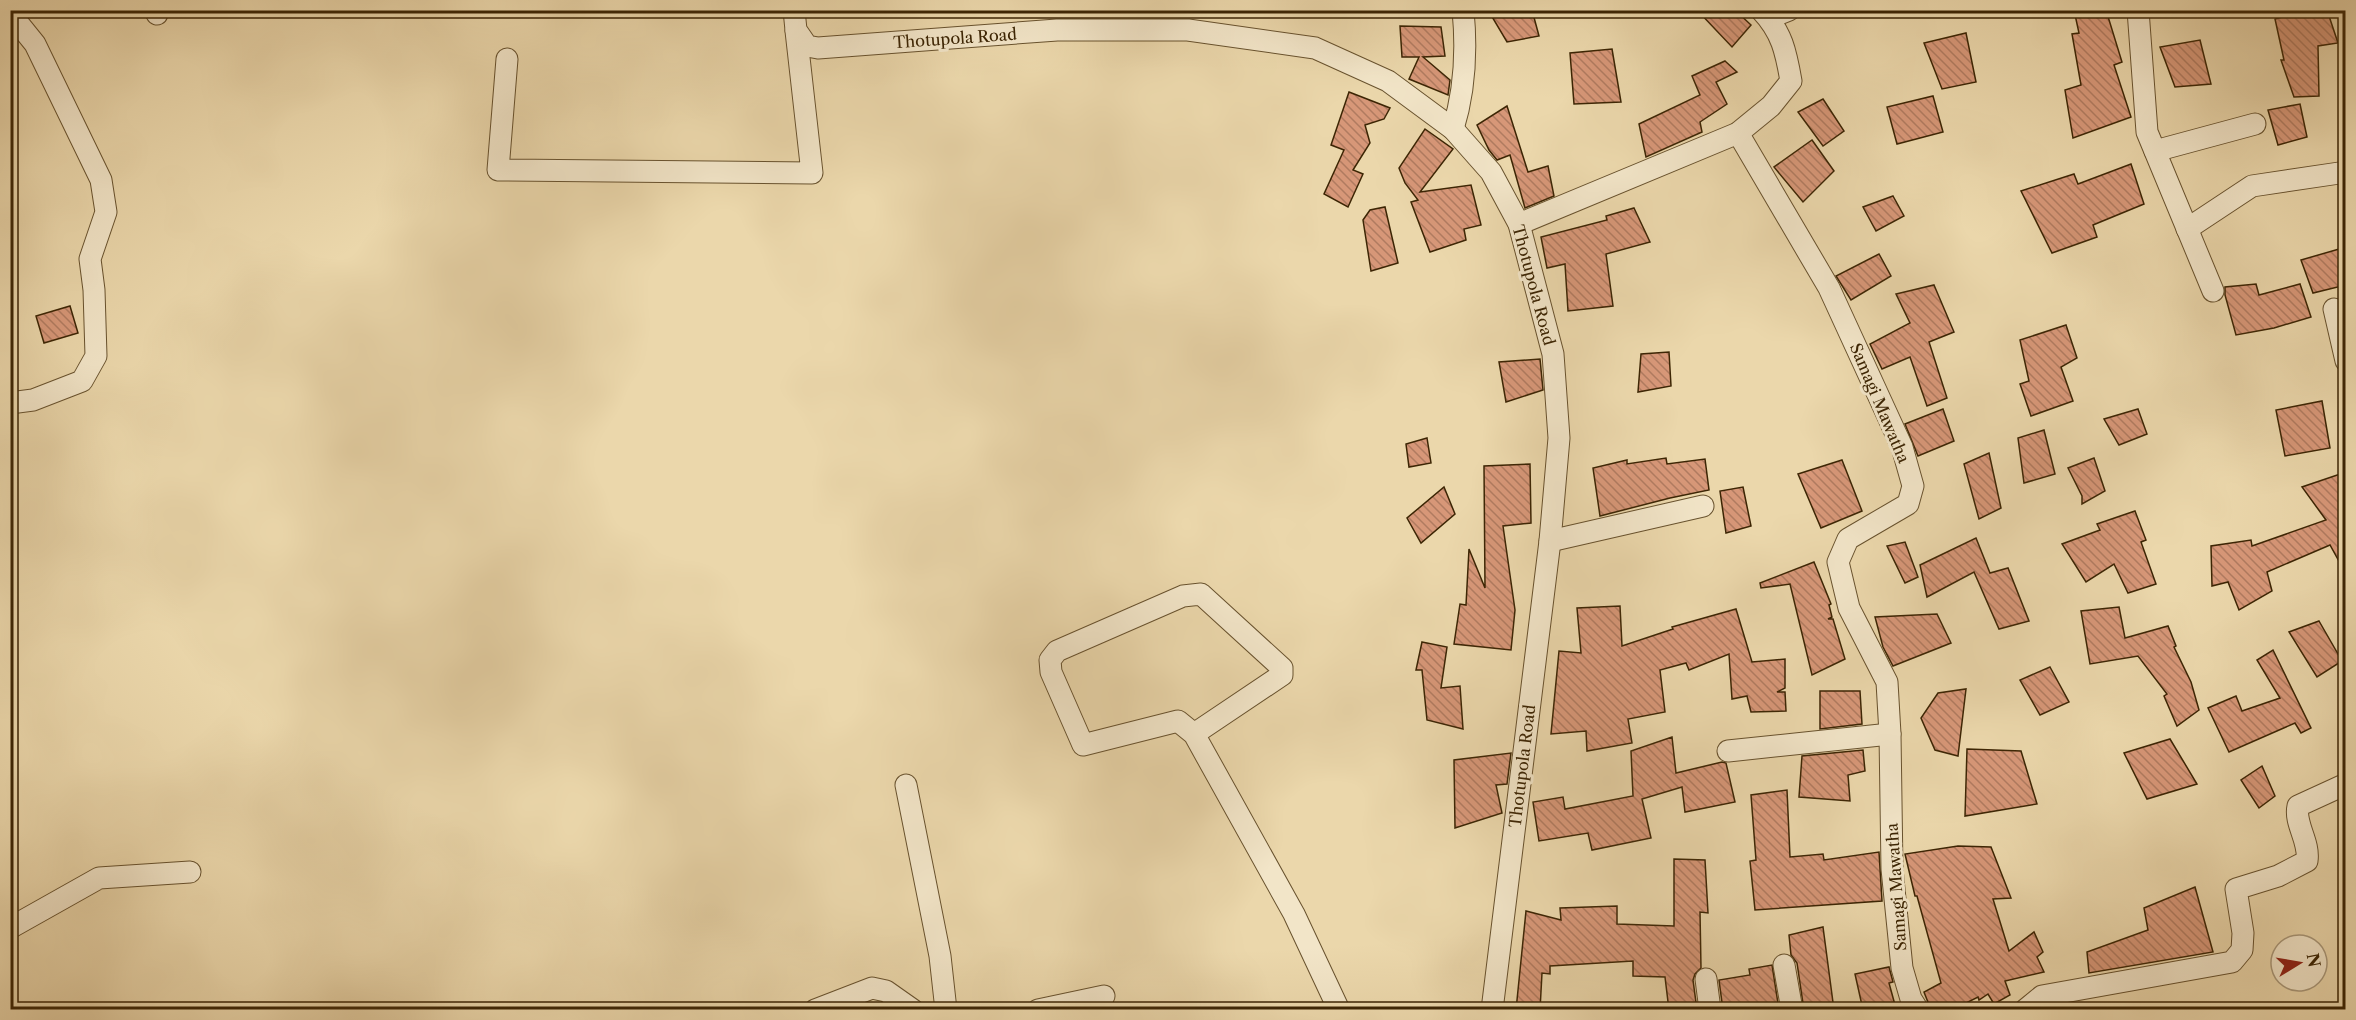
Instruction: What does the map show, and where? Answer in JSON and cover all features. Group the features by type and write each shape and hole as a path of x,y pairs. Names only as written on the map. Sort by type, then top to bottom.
{"street":[{"path":"1453,129 1461,101 1466,40 1463,10"},
{"path":"1519,224 1738,133 1771,106 1791,81 1785,47 1765,14 1789,10"},
{"path":"2138,10 2147,132 2213,291"},
{"path":"10,13 35,44 101,180 106,212 90,259 94,290 96,356 82,381 33,400 10,403"},
{"path":"507,59 498,170 812,173 795,20"},
{"name":"Thotupola Road","path":"795,20 807,46 818,48 1057,30 1188,30 1315,48 1388,81 1453,129 1491,172 1519,224 1553,354 1559,438 1550,541 1492,1010"},
{"path":"2156,151 2255,124"},
{"name":"Samagi Mawatha","path":"1738,133 1829,288 1902,447 1913,486 1908,504 1848,539 1838,562 1849,608 1887,682 1892,869 1902,968 1911,999 1918,1010"},
{"path":"2187,229 2252,186 2346,172"},
{"path":"2334,309 2346,361"},
{"path":"1550,541 1702,506"},
{"path":"1194,734 1281,675 1282,668 1201,594 1183,596 1057,651 1050,660 1051,672 1083,745 1178,721 1194,734 1294,914 1339,1010"},
{"path":"1728,751 1890,734"},
{"path":"2025,1010 2042,996 2232,962 2242,950 2243,933 2236,889 2278,876 2307,861 2309,851 2296,813 2298,806 2346,784"},
{"path":"906,785 940,956 946,1010"},
{"path":"10,928 99,878 190,872"},
{"path":"1784,965 1792,1010"},
{"path":"1706,979 1710,1010"},
{"path":"815,1010 872,988 886,991 913,1010"},
{"path":"1038,1010 1104,996"}],"building":[{"path":"1488,10 1532,10 1539,36 1507,42"},
{"path":"1697,10 1735,10 1751,25 1732,47"},
{"path":"2074,10 2106,10 2122,62 2114,65 2131,117 2073,138 2065,90 2081,85 2072,34 2079,33"},
{"path":"2308,10 2327,10 2338,43 2318,46 2319,96 2294,97 2281,60 2284,60 2275,19"},
{"path":"1400,26 1441,27 1445,56 1423,57 1450,80 1448,95 1409,79 1419,57 1402,57"},
{"path":"1966,33 1976,82 1942,89 1924,43"},
{"path":"2200,40 2211,84 2175,87 2160,47"},
{"path":"1612,49 1621,102 1574,104 1570,53"},
{"path":"1725,61 1737,72 1716,82 1727,104 1700,122 1702,132 1646,157 1639,124 1700,95 1692,76"},
{"path":"1349,92 1390,108 1384,119 1365,125 1370,143 1353,170 1363,174 1348,207 1324,194 1344,150 1331,145"},
{"path":"1933,96 1943,132 1897,144 1887,107"},
{"path":"1823,99 1844,131 1823,146 1798,112"},
{"path":"2300,104 2307,137 2278,145 2268,110"},
{"path":"1507,106 1528,172 1548,166 1554,196 1525,208 1510,155 1497,160 1489,150 1477,125"},
{"path":"1425,129 1453,149 1420,192 1471,185 1481,225 1464,229 1466,240 1430,252 1411,202 1418,200 1405,183 1399,168"},
{"path":"1812,140 1834,171 1803,202 1774,167"},
{"path":"2131,164 2144,204 2093,225 2097,237 2052,253 2021,191 2074,174 2078,184"},
{"path":"1893,196 1904,216 1876,231 1863,207"},
{"path":"1385,207 1398,263 1371,271 1363,220 1370,210"},
{"path":"1634,208 1650,242 1606,254 1613,306 1568,311 1565,264 1547,268 1541,237 1607,220 1606,216"},
{"path":"2346,247 2346,285 2313,293 2301,260"},
{"path":"1879,254 1891,276 1851,300 1836,276"},
{"path":"2256,284 2259,295 2300,284 2311,317 2274,328 2236,335 2225,287"},
{"path":"1934,285 1954,332 1929,342 1947,398 1927,406 1910,357 1882,369 1870,344 1910,323 1896,294"},
{"path":"70,306 78,333 44,343 36,316"},
{"path":"2066,325 2077,358 2061,367 2073,401 2031,416 2020,384 2029,381 2020,340"},
{"path":"1669,352 1671,386 1638,392 1641,354"},
{"path":"1540,359 1543,390 1506,402 1499,362"},
{"path":"2322,401 2330,448 2285,456 2276,410"},
{"path":"1943,409 1954,441 1918,456 1905,424"},
{"path":"2138,409 2147,434 2119,445 2104,419"},
{"path":"2044,430 2055,474 2024,483 2018,438"},
{"path":"1427,438 1431,463 1409,467 1406,444"},
{"path":"1989,453 2001,508 1979,519 1964,464"},
{"path":"1666,458 1667,464 1705,459 1709,490 1600,516 1593,468 1627,460 1627,464"},
{"path":"2094,458 2105,491 2082,504 2082,496 2068,468"},
{"path":"1842,460 1862,511 1821,528 1798,474"},
{"path":"1530,464 1531,523 1503,526 1515,610 1511,650 1454,644 1460,604 1466,605 1469,549 1485,588 1484,466"},
{"path":"2346,472 2346,574 2330,545 2267,572 2272,591 2239,610 2228,582 2212,586 2211,546 2251,540 2252,546 2326,520 2302,487"},
{"path":"1444,487 1455,514 1421,543 1407,518"},
{"path":"1743,487 1751,526 1726,533 1720,491"},
{"path":"2135,511 2146,540 2141,542 2156,584 2128,593 2114,564 2086,582 2062,544 2100,530 2097,524"},
{"path":"1976,538 1990,573 2008,568 2029,621 1999,629 1974,572 1927,597 1920,565"},
{"path":"1905,542 1918,577 1905,583 1887,546"},
{"path":"1814,562 1831,604 1829,605 1832,617 1828,619 1833,619 1845,659 1812,675 1790,584 1761,588 1760,583"},
{"path":"1620,606 1622,646 1673,629 1672,627 1736,609 1752,662 1785,659 1785,688 1777,692 1785,692 1786,711 1751,712 1747,696 1732,699 1729,654 1689,670 1686,663 1660,670 1665,712 1628,719 1632,743 1587,751 1586,731 1551,734 1559,651 1581,653 1577,608"},
{"path":"2119,607 2125,638 2168,626 2176,646 2174,647 2191,682 2199,710 2177,726 2164,696 2167,694 2138,656 2090,664 2081,611"},
{"path":"1937,614 1951,643 1893,666 1883,647 1875,617"},
{"path":"2319,621 2342,661 2317,677 2289,632"},
{"path":"1422,642 1447,647 1441,688 1460,686 1463,729 1427,720 1422,670 1416,670"},
{"path":"2273,650 2311,728 2301,733 2295,723 2229,752 2208,708 2236,696 2242,711 2280,698 2257,660"},
{"path":"2050,667 2069,702 2040,715 2020,680"},
{"path":"1966,689 1958,756 1935,750 1921,718 1938,693"},
{"path":"1820,691 1860,691 1862,724 1820,729"},
{"path":"1672,737 1676,773 1726,763 1735,802 1685,812 1682,787 1642,799 1651,838 1592,850 1588,833 1539,841 1533,802 1563,797 1565,809 1633,796 1631,751"},
{"path":"2170,739 2197,784 2147,799 2124,753"},
{"path":"1967,749 2021,751 2037,804 1965,816"},
{"path":"1863,750 1865,771 1848,775 1850,801 1799,797 1802,756"},
{"path":"1511,753 1507,784 1496,785 1502,813 1455,828 1454,760"},
{"path":"2262,766 2275,796 2259,808 2241,780"},
{"path":"1787,790 1790,857 1823,854 1824,860 1879,852 1882,901 1755,910 1750,861 1756,860 1751,795"},
{"path":"1958,846 1991,847 2011,898 1993,899 2009,951 2034,932 2043,952 2037,957 2044,972 2005,981 2010,995 1994,1004 1988,994 1979,1000 1978,997 1952,1010 1931,1010 1924,992 1941,983 1905,854"},
{"path":"1674,859 1705,860 1708,913 1700,912 1701,968 1693,980 1697,1010 1669,1010 1665,977 1633,976 1633,961 1550,966 1550,974 1542,973 1540,1010 1516,1010 1526,911 1561,920 1560,908 1617,906 1617,924 1674,926"},
{"path":"2195,887 2213,952 2089,973 2087,952 2148,930 2144,908"},
{"path":"1823,927 1834,1010 1804,1010 1797,963 1791,955 1789,935"},
{"path":"1772,965 1779,1010 1723,1010 1719,980 1750,975 1749,969"},
{"path":"1889,967 1893,982 1889,983 1895,1005 1863,1010 1855,974"}]}
